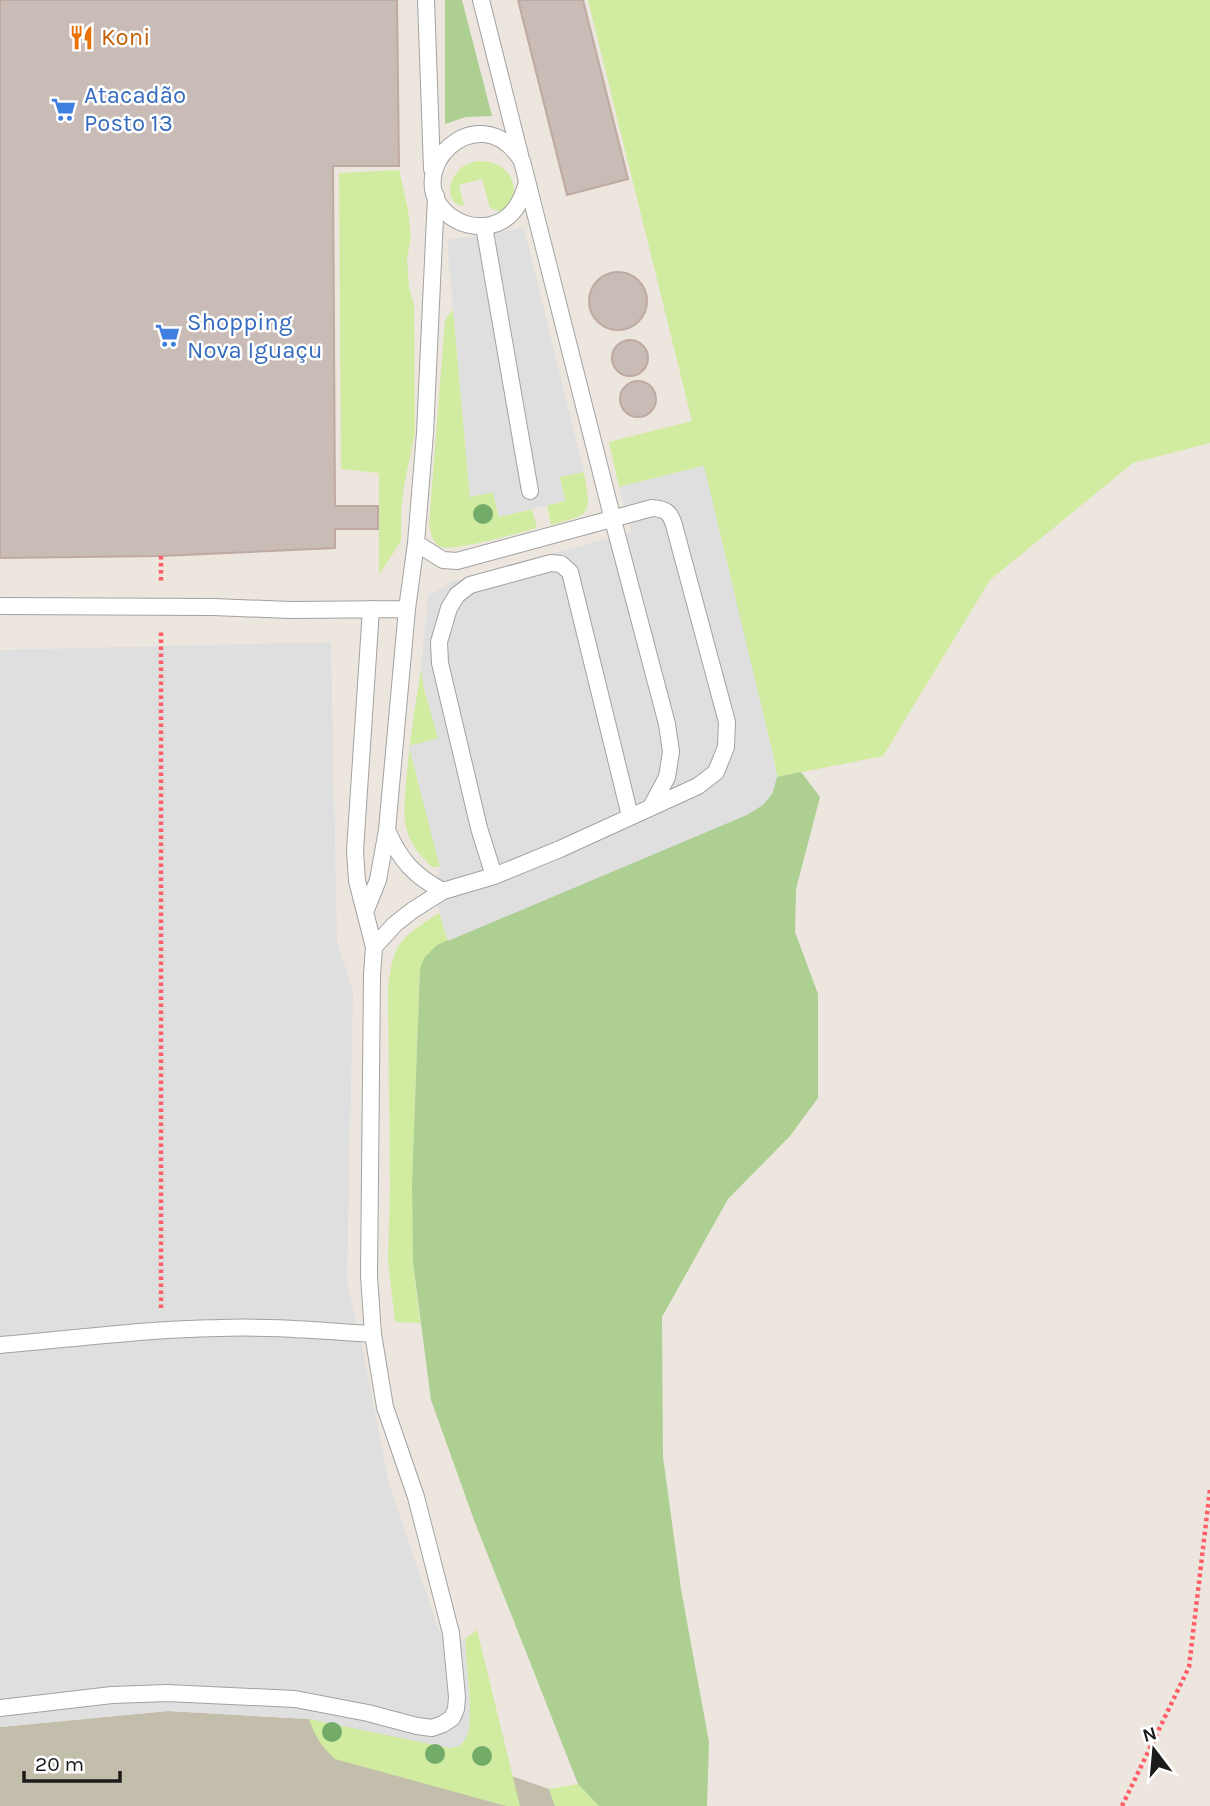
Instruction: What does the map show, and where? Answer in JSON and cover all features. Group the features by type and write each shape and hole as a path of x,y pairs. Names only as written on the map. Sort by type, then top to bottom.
{"lane":[{"path":"426,0 434,189 441,206 449,216 472,226 497,223 518,207 527,182"},
{"path":"481,0 612,520 667,724 671,752 667,777 651,807"},
{"path":"365,912 378,880 387,830 407,609 416,543 425,433 435,169 440,155 450,145 462,137 475,134 490,135 503,140 514,149 522,161"},
{"path":"485,226 530,491"},
{"path":"374,947 413,909 443,891 494,876 560,849 698,786 716,772 726,747 727,722 670,513 662,508 652,508 457,561 443,560 416,543"},
{"path":"494,876 440,663 439,642 449,608 457,595 470,585 551,563 561,564 570,572 630,816"},
{"path":"0,606 407,609"},
{"path":"0,1707 112,1695 167,1693 295,1699 432,1728 452,1718 456,1709 451,1633 415,1497 385,1407 373,1334 369,1276 374,947 357,881 355,852 370,609"},
{"path":"387,830 403,860 421,878 443,891"},
{"path":"0,1345 161,1330 221,1328 373,1334"}],"path":[{"path":"161,556 161,1330"},
{"path":"1122,1806 1189,1667 1210,1489"}],"shaded area":[{"path":"524,228 584,472 560,477 565,501 499,517 493,492 470,497 447,240"},
{"path":"704,466 773,755 777,777 772,794 763,805 747,815 448,941 433,891 440,867 409,746 438,738 421,669 428,596 453,581 631,532 619,487"},
{"path":"331,642 337,941 353,991 347,1281 389,1484 440,1633 465,1639 469,1730 460,1746 450,1748 309,1719 168,1711 0,1727 0,650"},
{"path":"168,1711 309,1719 403,1738 549,1789 555,1806 0,1806 0,1727"}],"green space":[{"path":"445,0 462,0 492,116 466,117 445,124"},
{"path":"588,0 1210,0 1210,443 1133,463 990,580 883,756 777,777 703,466 619,487 609,442 692,421"},
{"path":"476,161 496,164 509,174 514,190 510,210 501,212 490,208 482,179 459,185 464,206 453,201 450,191 453,179 467,164"},
{"path":"399,170 411,238 407,258 409,287 414,305 415,433 404,486 401,541 379,575 379,473 341,469 339,173"},
{"path":"453,309 470,497 493,492 499,517 532,509 537,528 448,548 436,543 429,524 445,320"},
{"path":"584,472 588,497 586,510 575,518 551,525 547,505 565,501 559,477"},
{"path":"421,669 438,738 410,747"},
{"path":"409,749 440,867 432,867 420,854 406,827 404,805"},
{"path":"801,772 820,797 796,889 795,932 818,994 818,1098 790,1136 728,1199 662,1317 663,1457 681,1589 709,1742 707,1806 599,1806 578,1784 474,1520 431,1400 413,1262 412,1185 420,968 425,957 437,945 772,794 777,777"},
{"path":"439,913 448,941 437,945 420,968 412,1185 413,1262 420,1323 395,1322 388,1260 388,991 392,962 400,943"},
{"path":"477,1630 520,1806 506,1806 335,1759 322,1746 309,1719 450,1748 470,1706 465,1639"},
{"path":"578,1784 599,1806 555,1806 549,1789"}],"building":[{"name":"Shopping Nova Iguaçu","path":"0,0 397,0 399,166 333,166 335,506 378,506 378,529 335,529 335,548 161,556 0,558"},
{"path":"518,0 583,0 628,179 567,195"},
{"path":"618,272 629,274 642,285 647,301 645,312 634,325 618,330 607,328 594,317 589,301 591,290 602,277"},
{"path":"630,340 643,345 648,358 643,371 630,376 617,371 612,358 617,345"},
{"path":"638,381 651,386 656,399 651,412 638,417 625,412 620,399 625,386"}],"place":[{"name":"Koni","path":"81,37"},
{"name":"Atacadão Posto 13","path":"64,109"},
{"name":"Shopping Nova Iguaçu","path":"167,336"}]}
